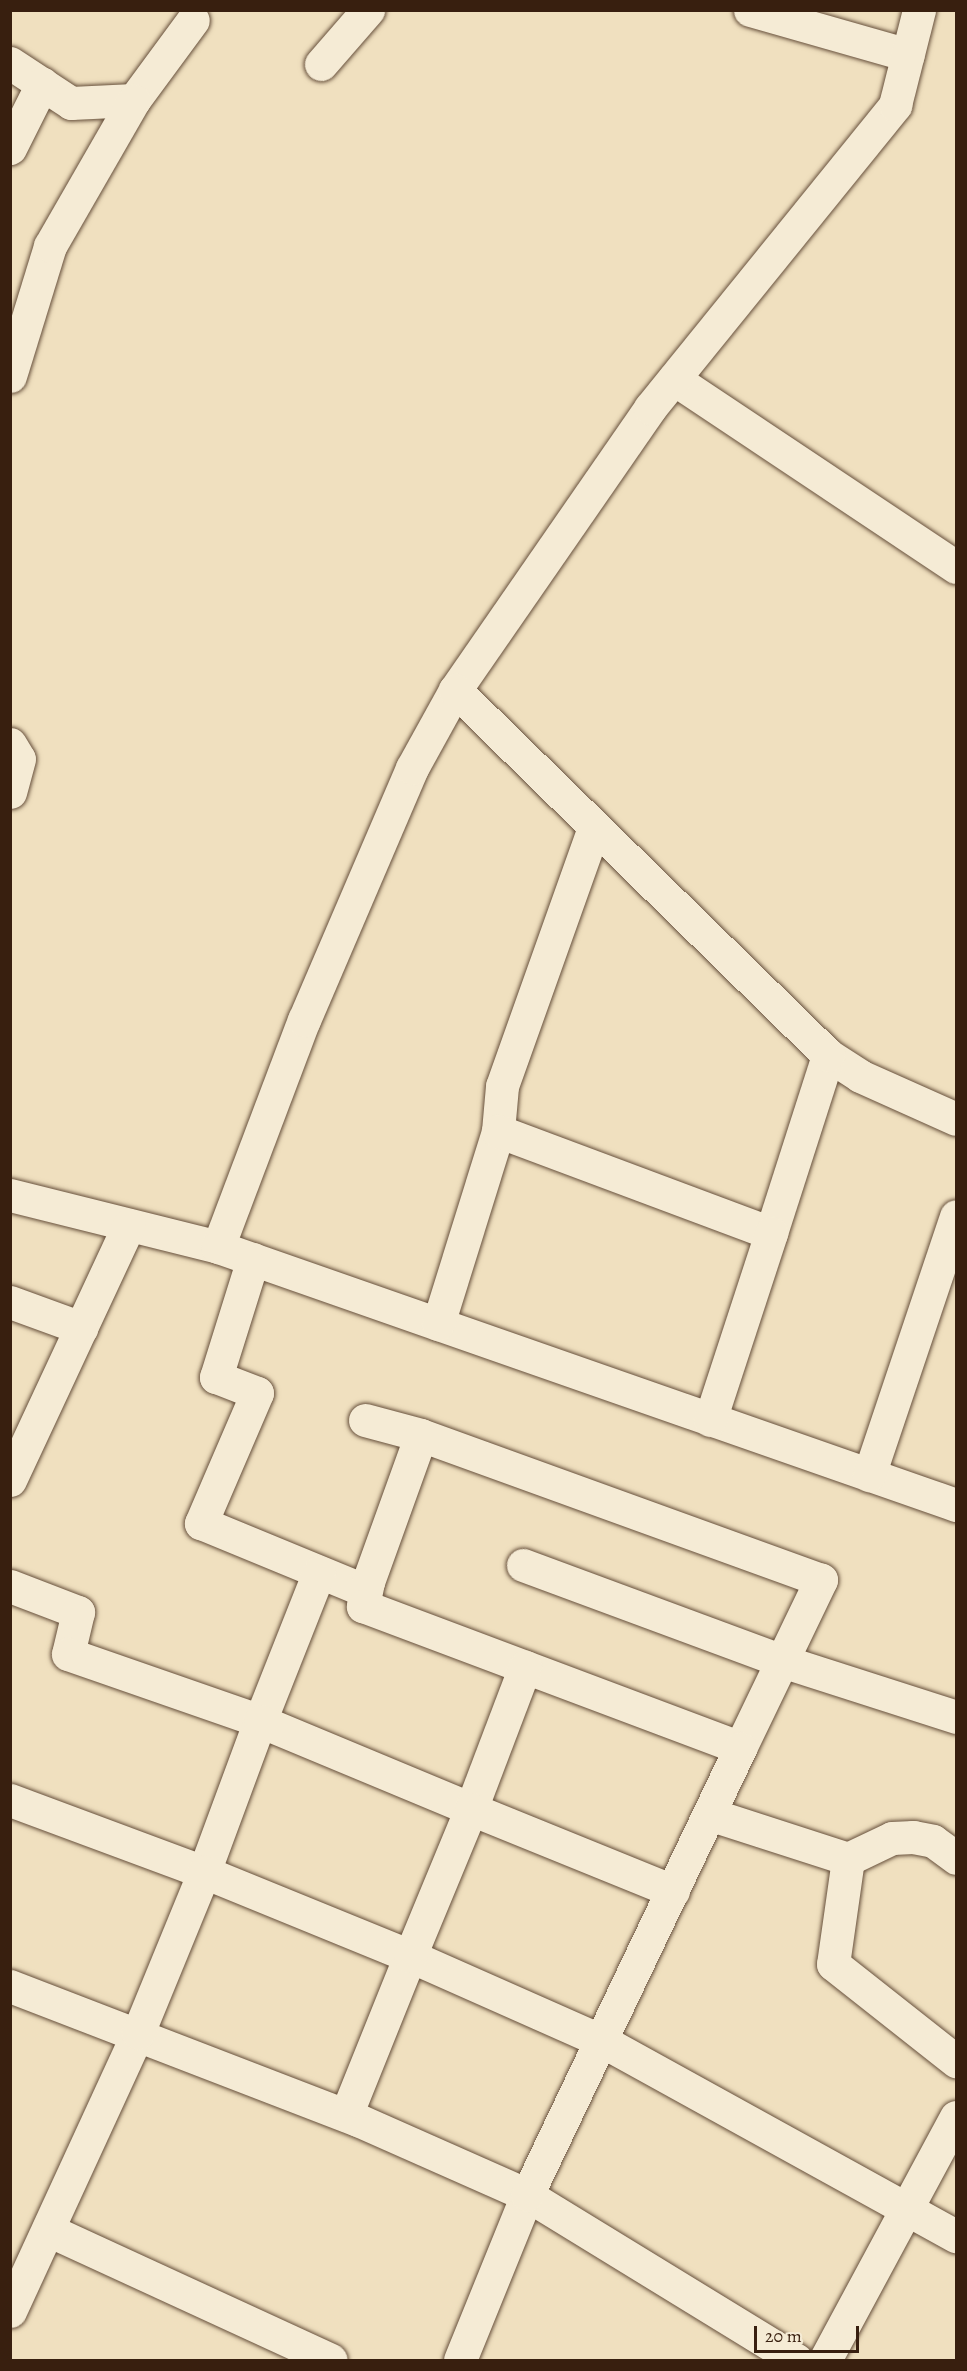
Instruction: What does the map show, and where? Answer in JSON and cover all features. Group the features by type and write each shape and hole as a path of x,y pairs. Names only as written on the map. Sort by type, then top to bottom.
{"street":[{"path":"321,64 368,10"},
{"path":"750,10 908,55"},
{"path":"218,1247 304,1020 412,768 455,690 674,380 895,105 919,10"},
{"path":"10,375 50,246 134,100 193,20"},
{"path":"10,63 71,103 134,100"},
{"path":"10,148 42,84"},
{"path":"674,380 957,567"},
{"path":"455,690 828,1055 860,1076 957,1119"},
{"path":"10,744 19,759 10,792"},
{"path":"438,1324 498,1131 502,1086 594,828"},
{"path":"710,1420 828,1055"},
{"path":"498,1131 771,1233"},
{"path":"10,1195 218,1247 957,1505"},
{"path":"869,1475 957,1216"},
{"path":"10,1480 129,1225"},
{"path":"253,1259 216,1377 257,1393 201,1523 356,1587 368,1582"},
{"path":"10,1302 81,1328"},
{"path":"365,1420 421,1435 821,1580 740,1748 604,2042 527,2195 460,2361"},
{"path":"421,1435 368,1582 363,1606 740,1748"},
{"path":"523,1565 782,1661 957,1717"},
{"path":"11,2310 138,2033 204,1872 319,1572"},
{"path":"10,1587 78,1612 68,1654 260,1721 673,1891"},
{"path":"346,2115 471,1809 525,1667"},
{"path":"10,1800 204,1872 410,1956 604,2042 957,2236"},
{"path":"709,1814 848,1859 892,1838 933,1841 954,1850"},
{"path":"848,1859 832,1964 957,2061"},
{"path":"10,1986 138,2033 346,2115 527,2195 796,2361"},
{"path":"825,2361 957,2117"},
{"path":"48,2230 331,2361"}]}
